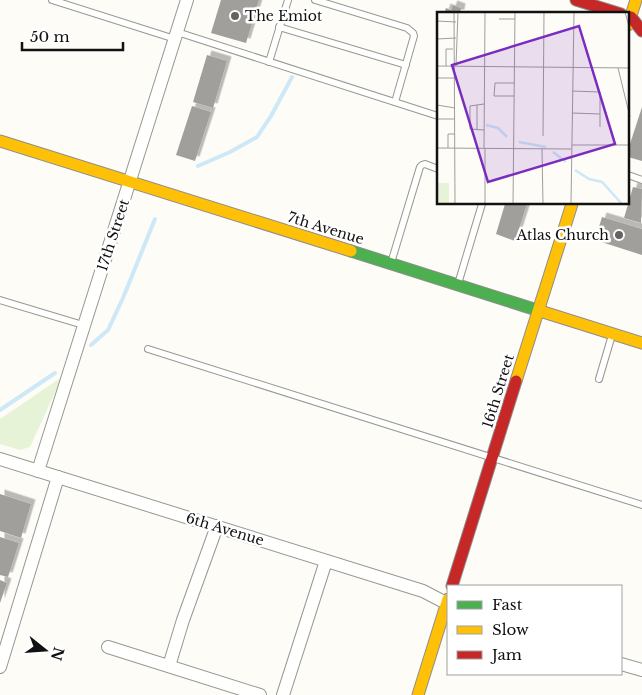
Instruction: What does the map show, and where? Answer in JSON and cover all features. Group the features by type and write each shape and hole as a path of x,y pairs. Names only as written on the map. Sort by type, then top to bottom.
{"street":[{"name":"17th Street","path":"38,471 187,0"},
{"path":"576,0 614,12"},
{"path":"636,0 630,17 642,31"},
{"name":"7th Avenue","path":"0,141 642,343"},
{"name":"16th Street","path":"452,585 572,205"},
{"name":"6th Avenue","path":"0,459 423,591 447,602"},
{"path":"0,667 58,477"},
{"path":"169,666 216,526"},
{"path":"283,695 326,561"},
{"path":"418,695 447,605"},
{"path":"108,647 260,695"},
{"path":"622,664 642,670"}],"lane":[{"path":"52,0 269,62 437,116"},
{"path":"269,62 288,0"},
{"path":"314,0 411,30 414,36 395,102"},
{"path":"279,27 406,65"},
{"path":"390,264 420,168 425,164 437,169"},
{"path":"630,176 642,180"},
{"path":"458,285 482,205"},
{"path":"0,300 83,325"},
{"path":"599,379 612,334"},
{"path":"148,349 642,505"}],"green space":[{"path":"62,377 30,447 20,450 0,444 0,419"}],"building":[{"name":"The Emiot","path":"221,0 259,0 246,43 211,33"},
{"path":"453,5 461,8 460,12 445,12 446,8 451,10"},
{"path":"207,55 227,61 213,108 193,102"},
{"path":"192,106 211,112 195,161 176,155"},
{"path":"642,107 642,161 630,158 630,144"},
{"path":"633,187 642,189 641,223 624,218 628,205 630,205"},
{"path":"505,205 527,205 515,241 496,234"},
{"name":"Atlas Church","path":"602,217 642,229 642,255 595,240"},
{"path":"0,494 31,504 21,538 0,531"},
{"path":"0,537 19,543 8,577 0,575"},
{"path":"0,580 7,583 0,603"}],"waterway":[{"path":"198,166 230,152 257,137 271,116 292,77"},
{"path":"91,345 108,330 155,219"},
{"path":"0,410 55,373"}],"traffic: fast":[{"path":"351,251 540,311"}],"traffic: slow":[{"path":"630,19 636,0"},
{"path":"0,141 351,251"},
{"path":"516,381 572,205"},
{"path":"540,311 642,343"},
{"path":"418,695 447,602"}],"traffic: jam":[{"path":"576,0 615,12"},
{"path":"631,17 642,31"},
{"path":"452,585 516,381"}],"place":[{"name":"The Emiot","path":"235,16"},
{"name":"Atlas Church","path":"619,235"}]}
